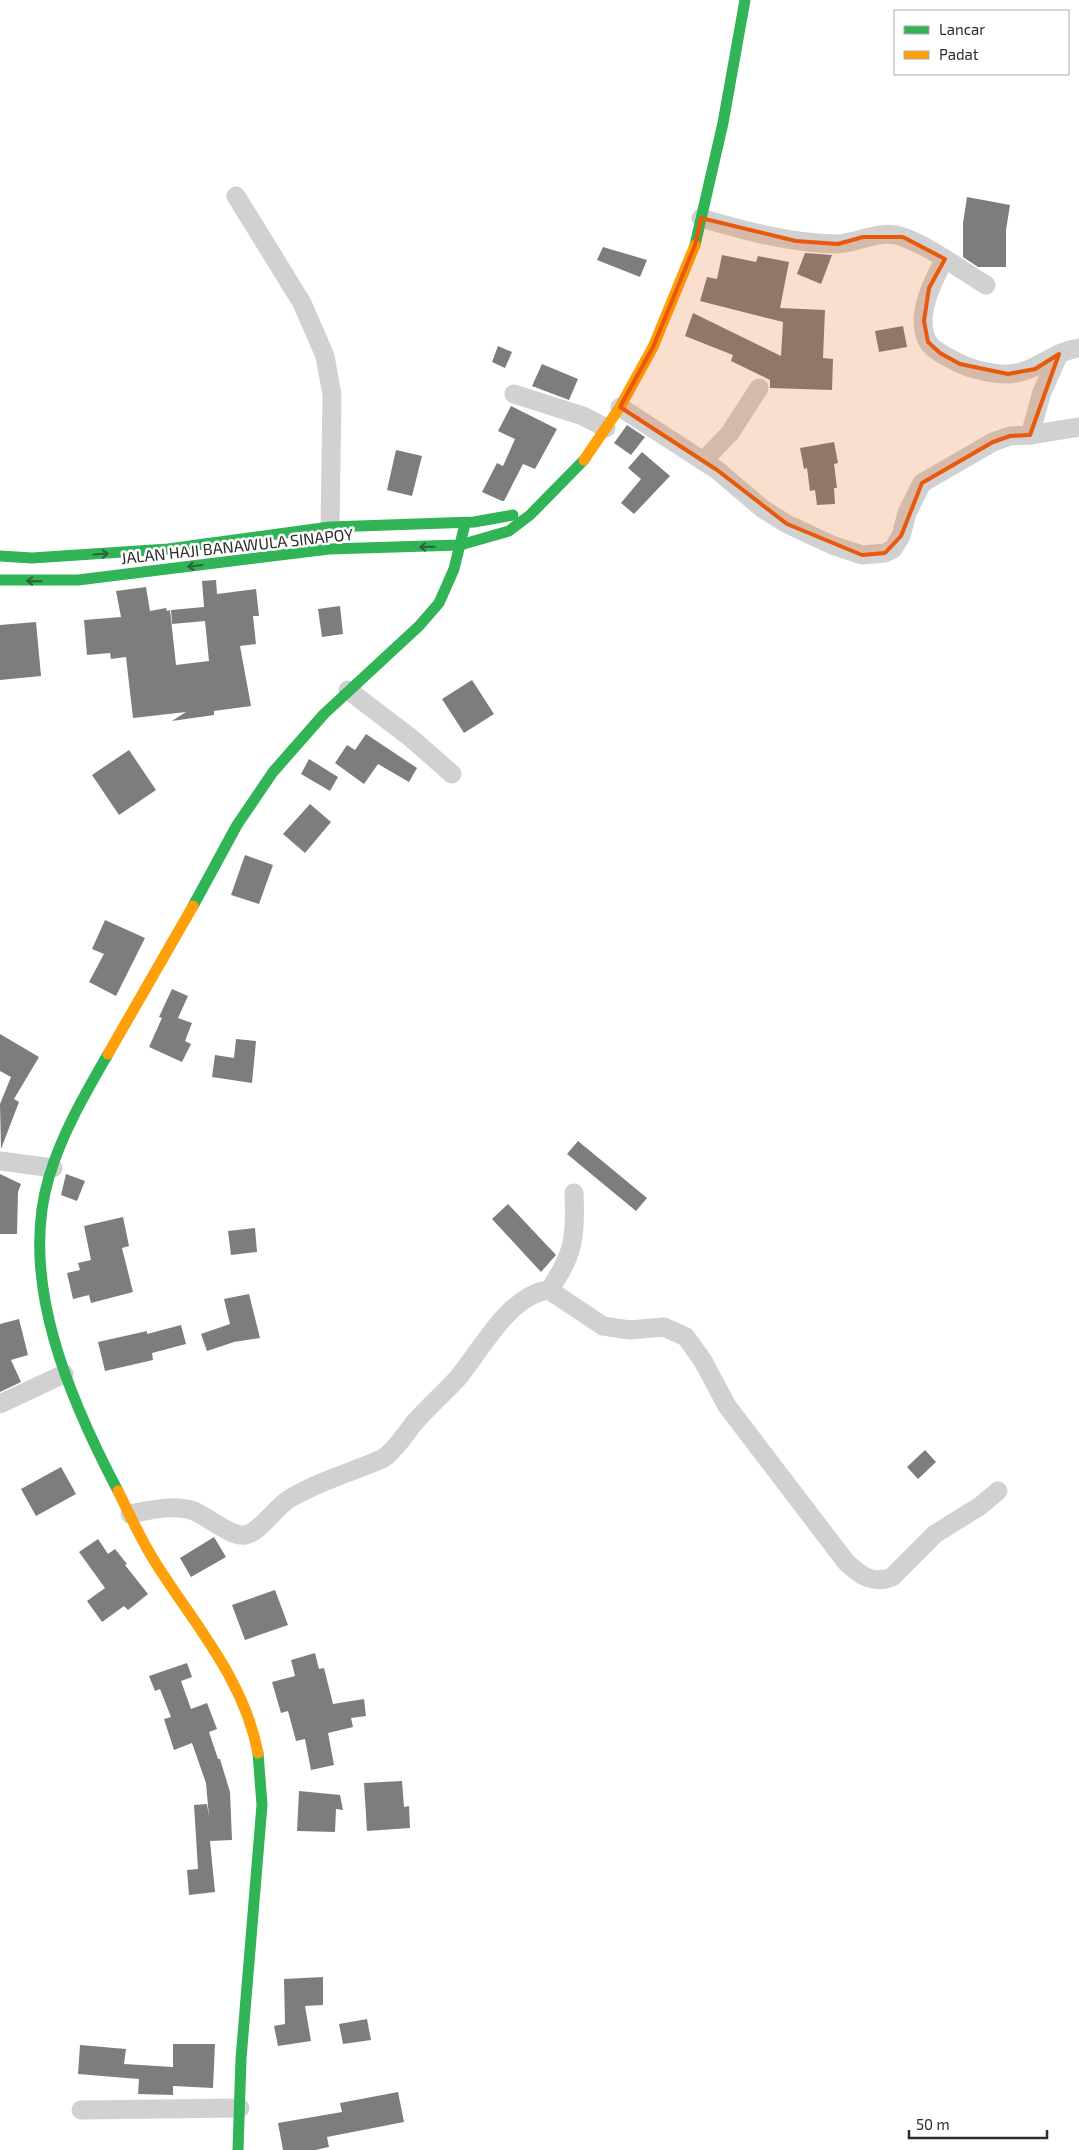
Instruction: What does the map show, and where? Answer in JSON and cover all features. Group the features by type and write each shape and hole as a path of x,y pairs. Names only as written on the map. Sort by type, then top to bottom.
{"main road":[{"name":"JALAN HAJI BANAWULA SINAPOY","path":"0,580 35,582 78,580 329,549 460,545 509,531 530,515 582,463 620,407 657,339 689,262 723,123 744,0"},
{"name":"JALAN HAJI BANAWULA SINAPOY","path":"0,556 32,558 168,550 330,527 469,522 504,516 530,515"},
{"path":"238,2150 242,2059 262,1805 263,1777 257,1740 244,1701 210,1642 153,1560 70,1393 45,1306 41,1257 41,1222 47,1185 81,1102 209,880 244,813 302,738 348,690 420,625 435,607 450,579 469,522"}],"street":[{"path":"236,196 302,303 325,356 332,395 330,527"},
{"path":"701,218 796,241 838,244 862,237 886,235 903,237 945,259 986,285"},
{"path":"945,259 929,288 924,321 928,342 940,353 960,364 1008,374 1035,368 1059,354 1079,348"},
{"path":"1030,435 1042,392 1059,354"},
{"path":"703,461 730,433 759,388"},
{"path":"514,394 583,416 606,428"},
{"path":"620,407 703,461 763,509 801,532 862,555 876,554 892,549 901,536 907,513 922,483 952,468 993,442 1010,436 1030,435 1079,427"},
{"path":"348,690 411,738 452,774"},
{"path":"0,1161 53,1168"},
{"path":"130,1514 172,1507 192,1510 210,1518 230,1532 240,1535 251,1534 288,1500 376,1462 396,1449 413,1424 457,1378 504,1318 524,1299 549,1290 568,1260 572,1245 575,1232 574,1193"},
{"path":"549,1290 604,1326 630,1330 664,1327 686,1337 703,1361 727,1406 846,1562 862,1576 873,1581 882,1581 892,1577 935,1534 980,1506 998,1491"},
{"path":"0,1404 64,1374"},
{"path":"81,2110 240,2108"}],"highlighted area":[{"path":"701,218 796,241 838,244 863,237 903,237 945,259 929,288 924,321 928,342 940,353 960,364 1008,374 1035,369 1059,354 1030,435 1010,436 993,442 922,483 901,536 885,553 862,555 787,524 717,470 620,407 653,347 695,245"}],"building":[{"path":"967,197 1010,205 1006,230 1006,267 978,267 963,257 963,223"},
{"path":"603,247 647,260 640,277 597,260"},
{"path":"805,253 832,255 821,284 797,274"},
{"path":"722,255 756,262 758,256 789,262 780,308 825,310 823,358 833,359 832,390 770,388 770,380 731,361 733,355 685,336 693,313 781,356 783,322 700,301 707,277 717,279"},
{"path":"903,326 907,347 879,352 875,331"},
{"path":"498,346 512,352 505,368 492,362"},
{"path":"542,364 578,379 569,400 532,386"},
{"path":"511,406 557,429 535,469 523,464 504,501 502,501 482,492 497,463 503,466 515,439 498,431"},
{"path":"627,425 645,437 631,455 614,443"},
{"path":"834,442 838,463 834,464 837,488 834,488 835,504 817,505 815,490 810,491 807,468 804,469 800,448"},
{"path":"396,450 422,456 412,496 387,490"},
{"path":"642,452 670,476 634,514 621,503 641,479 628,468"},
{"path":"216,580 217,594 256,589 259,616 253,616 256,644 240,646 251,706 214,711 214,715 172,721 186,712 133,718 126,657 111,659 110,653 87,655 84,620 121,617 116,591 146,587 150,611 166,608 167,611 170,610 176,665 209,661 205,621 172,624 171,610 204,607 202,581"},
{"path":"340,606 343,634 322,637 318,609"},
{"path":"36,622 41,676 0,680 0,625"},
{"path":"472,680 494,714 464,733 442,699"},
{"path":"366,734 417,768 409,782 378,764 364,784 335,763 347,745 355,750"},
{"path":"129,750 156,790 119,815 92,775"},
{"path":"309,759 338,777 330,791 301,774"},
{"path":"310,804 331,822 305,853 283,834"},
{"path":"245,855 273,865 259,904 231,895"},
{"path":"105,920 145,938 116,996 89,982 104,954 92,949"},
{"path":"172,989 188,996 178,1018 192,1023 185,1041 191,1044 182,1062 149,1047 162,1018 159,1017"},
{"path":"0,1034 39,1057 14,1099 19,1102 1,1149 0,1104 11,1077 0,1071"},
{"path":"236,1039 256,1041 252,1083 212,1077 215,1055 234,1058"},
{"path":"578,1141 647,1198 636,1211 567,1154"},
{"path":"0,1174 21,1184 18,1192 17,1234 0,1234"},
{"path":"66,1174 85,1181 77,1201 61,1195"},
{"path":"508,1204 556,1255 541,1272 492,1219"},
{"path":"123,1217 129,1246 122,1248 133,1292 91,1303 89,1295 73,1299 67,1273 80,1270 78,1263 91,1260 84,1226"},
{"path":"255,1228 257,1252 231,1255 228,1231"},
{"path":"249,1294 260,1338 234,1342 207,1351 201,1334 230,1324 224,1299"},
{"path":"19,1319 28,1355 11,1360 21,1382 0,1392 0,1324"},
{"path":"181,1325 186,1344 152,1353 153,1360 105,1371 98,1342 147,1331 147,1334"},
{"path":"925,1450 936,1462 918,1479 907,1467"},
{"path":"61,1467 76,1494 36,1516 21,1489"},
{"path":"214,1537 226,1557 191,1577 180,1558"},
{"path":"98,1539 108,1554 115,1549 148,1594 128,1610 124,1606 102,1622 87,1601 105,1588 79,1552"},
{"path":"275,1590 288,1625 245,1640 232,1605"},
{"path":"315,1653 319,1669 324,1668 333,1704 364,1699 366,1716 351,1718 353,1727 328,1733 334,1765 311,1770 305,1739 296,1741 288,1711 281,1713 272,1682 295,1676 291,1660"},
{"path":"187,1663 192,1677 181,1681 191,1709 207,1703 217,1729 209,1732 230,1792 232,1840 210,1841 215,1892 189,1895 187,1870 198,1869 194,1805 207,1804 209,1817 206,1783 192,1743 174,1750 164,1719 171,1717 160,1689 155,1691 149,1676"},
{"path":"402,1781 404,1807 409,1806 410,1828 367,1831 364,1783"},
{"path":"299,1791 340,1795 343,1810 336,1809 335,1832 297,1831"},
{"path":"323,1977 323,2005 305,2006 311,2041 278,2046 274,2026 285,2024 284,1979"},
{"path":"367,2019 371,2040 343,2044 339,2024"},
{"path":"173,2044 215,2044 213,2088 173,2086 173,2095 138,2094 139,2079 78,2074 80,2045 126,2049 124,2064 173,2067"},
{"path":"398,2092 404,2122 327,2137 329,2147 315,2150 283,2150 278,2123 342,2112 340,2103"}],"traffic: fast":[{"path":"695,245 723,123 745,0"},
{"path":"0,580 78,580 329,549 460,545 509,531 530,515 584,460"},
{"path":"0,556 32,558 168,549 330,527 474,522 513,515"},
{"path":"193,906 237,825 273,772 324,714 419,626 439,603 454,569 465,524"},
{"path":"108,1054 75,1114 54,1161 41,1217 40,1257 45,1298 54,1339 67,1379 100,1456 118,1491"},
{"path":"238,2150 241,2059 262,1805 258,1753"}],"traffic: slow":[{"path":"584,460 620,407 653,347 695,245"},
{"path":"108,1054 193,906"},
{"path":"118,1491 150,1554 230,1676 251,1726 258,1753"}]}
